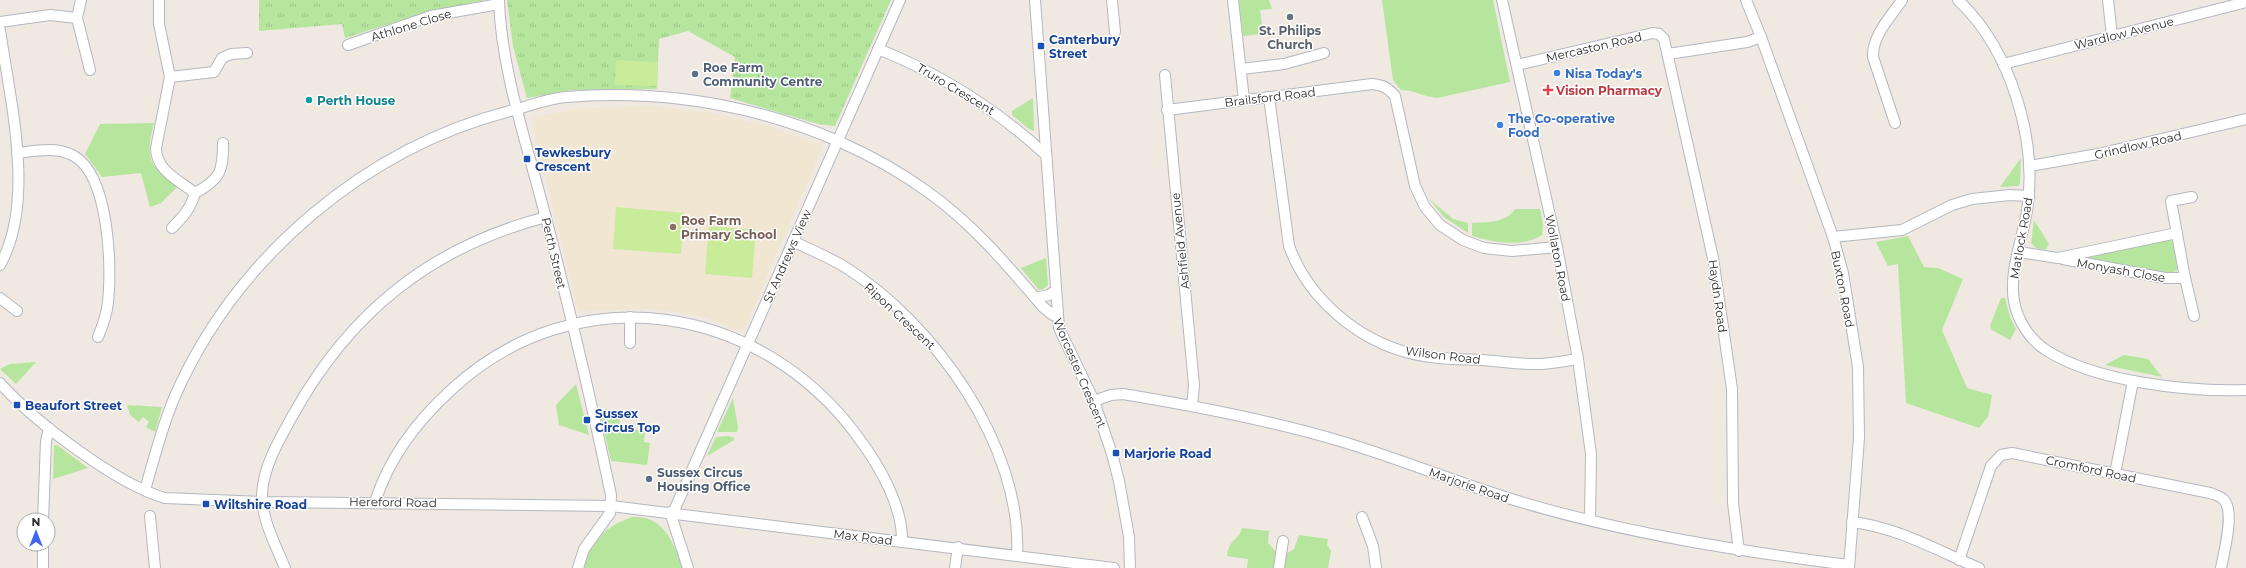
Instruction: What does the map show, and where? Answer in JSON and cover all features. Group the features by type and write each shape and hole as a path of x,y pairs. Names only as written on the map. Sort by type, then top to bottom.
{"street":[{"path":"81,0 77,18 90,70"},
{"path":"159,0 159,24 170,77 156,154 164,170 195,193"},
{"name":"St Andrews View","path":"672,512 900,0"},
{"path":"1035,0 1058,315"},
{"path":"1112,0 1115,32"},
{"path":"1233,0 1244,100"},
{"name":"Wollaton Road","path":"1502,0 1557,248 1578,359 1591,454 1590,519"},
{"name":"Buxton Road","path":"1746,0 1761,37 1832,237 1843,273 1858,367 1859,438 1849,567"},
{"path":"1895,123 1872,49 1879,34 1902,0"},
{"path":"2108,0 2112,36"},
{"name":"Matlock Road","path":"1962,1 1994,48 2020,109 2030,166 2029,196 2014,278 2014,302 2022,324 2036,342 2046,351 2079,365 2133,381 2196,390 2246,390"},
{"name":"Athlone Close","path":"348,45 431,16 499,2"},
{"name":"Perth Street","path":"499,2 504,47 572,325 611,506"},
{"name":"Wardlow Avenue","path":"2002,64 2246,2"},
{"path":"0,22 50,15 77,18"},
{"path":"0,30 3,80 17,153 19,186 16,221 12,240 0,265"},
{"name":"Mercaston Road","path":"1517,65 1656,33 1661,35 1666,44"},
{"path":"1668,54 1747,42 1761,37"},
{"name":"Haydn Road","path":"1666,44 1713,258 1732,389 1733,503 1739,552"},
{"name":"Truro Crescent","path":"878,49 910,62 966,92 1009,122 1046,155"},
{"path":"170,77 214,72 222,58 231,54 247,53"},
{"path":"1241,69 1284,64 1324,53"},
{"name":"Ashfield Avenue","path":"1164,75 1194,385 1192,406"},
{"name":"Brailsford Road","path":"1167,110 1372,84 1382,85 1389,89 1395,96 1415,186 1425,207 1440,224 1462,240 1484,248 1512,251 1557,248"},
{"name":"Worcester Crescent","path":"146,490 171,407 202,346 240,289 287,237 320,208 380,166 440,135 485,117 562,98 627,95 685,99 769,116 838,141 881,162 930,193 990,246 1034,298 1047,311 1058,315 1061,334 1094,401 1108,440 1120,481 1129,537 1130,568"},
{"name":"Wilson Road","path":"1269,97 1289,246 1296,264 1312,288 1330,308 1373,339 1411,354 1541,364 1578,359"},
{"name":"Grindlow Road","path":"2030,166 2098,154 2246,118"},
{"path":"172,228 185,214 192,203 195,193 207,186 223,165 223,143"},
{"path":"17,153 49,150 63,152 80,161 92,177 105,224 109,289 105,318 98,337"},
{"path":"1832,237 1902,230 1952,205 1972,199 2010,195 2029,196"},
{"name":"Monyash Close","path":"2192,197 2171,201 2185,278 2194,316"},
{"path":"286,568 268,523 263,502 263,485 271,459 289,422 326,362 360,324 404,283 449,254 502,230 546,217"},
{"name":"Monyash Close","path":"2058,258 2177,233"},
{"name":"Ripon Crescent","path":"793,241 845,267 875,290 929,340 948,364 968,394 989,433 1008,480 1018,537 1017,556"},
{"name":"Monyash Close","path":"2019,252 2165,278 2185,278"},
{"path":"1034,298 1048,295 1056,290"},
{"path":"0,298 17,311"},
{"path":"630,318 630,343"},
{"path":"375,502 386,474 402,445 424,416 453,388 479,366 503,351 535,336 572,325 630,318 676,320 720,333 748,344 798,375 824,397 847,421 868,450 887,485 897,510 902,532 902,542"},
{"path":"2115,474 2133,381"},
{"name":"Hereford Road","path":"0,383 49,428 88,456 155,495 174,499 263,502 375,502 611,506"},
{"name":"Marjorie Road","path":"1094,401 1119,394 1192,406 1270,422 1340,441 1521,502 1590,519 1614,527 1739,552 1849,567"},
{"path":"43,512 46,441 49,428"},
{"name":"Cromford Road","path":"1959,560 1991,466 2001,455 2012,453 2210,493 2224,500 2230,517 2221,568"},
{"path":"578,568 584,549 610,513 611,506"},
{"name":"Max Road","path":"611,506 672,512 902,542 958,547 1114,568"},
{"path":"672,512 688,568"},
{"path":"150,516 155,568"},
{"path":"1362,517 1369,531 1378,563"},
{"path":"1852,522 1871,524 1899,533 1979,568"},
{"path":"1279,568 1283,541"},
{"path":"954,568 958,547"},
{"path":"43,552 43,568"}],"shaded area":[{"name":"Roe Farm Primary School","path":"650,106 710,113 768,126 823,146 743,332 706,318 671,311 650,309 578,311 531,118 576,109"}],"green space":[{"path":"259,0 485,0 414,16 345,38 342,24 259,31"},
{"path":"507,0 891,0 835,126 818,124 730,98 735,57 688,31 659,39 657,89 572,90 527,98 513,46"},
{"path":"1239,0 1269,0 1272,9 1260,10 1263,34 1243,36"},
{"path":"1382,0 1493,0 1510,82 1437,98 1401,90 1393,80"},
{"path":"616,60 658,62 657,86 615,85"},
{"path":"1033,98 1034,131 1029,129 1012,115 1012,111"},
{"path":"154,123 150,145 151,160 160,173 178,186 161,203 150,207 141,173 102,177 85,154 100,124"},
{"path":"2021,158 2020,184 2018,186 2000,187"},
{"path":"1429,199 1453,219 1468,223 1468,233 1444,217"},
{"path":"616,207 684,213 681,254 613,249"},
{"path":"1515,209 1540,209 1543,225 1542,235 1534,239 1517,243 1498,242 1472,236 1472,223 1496,221 1507,217"},
{"path":"2034,220 2049,244 2045,250 2036,248 2031,243"},
{"path":"709,226 756,230 752,278 705,274"},
{"path":"1908,236 1924,267 1938,268 1963,279 1942,330 1967,388 1992,395 1988,417 1979,428 1906,403 1898,264 1888,266 1876,242"},
{"path":"2170,239 2173,242 2178,269 2170,276 2085,257 2085,256"},
{"path":"1046,258 1048,285 1039,290 1021,268"},
{"path":"2001,298 2005,298 2010,317 2016,329 2010,340 1992,330 1990,326"},
{"path":"2124,355 2148,359 2162,377 2105,365"},
{"path":"36,362 16,384 0,369 10,364"},
{"path":"576,384 589,435 559,425 556,405"},
{"path":"733,398 738,427 737,432 717,432"},
{"path":"127,405 162,407 155,432 146,427 149,422 143,417 139,422 130,415"},
{"path":"599,409 621,411 619,427 645,431 644,442 650,443 647,465 611,461"},
{"path":"729,436 734,438 734,440 707,456 716,437"},
{"path":"54,445 57,445 88,468 53,479"},
{"path":"633,517 653,521 660,526 676,550 683,568 584,568 595,542 601,535 615,525"},
{"path":"1242,528 1269,531 1268,543 1277,553 1274,568 1247,568 1248,559 1227,556 1230,546 1241,532"},
{"path":"1299,535 1328,539 1327,545 1331,551 1328,568 1282,568 1284,555 1294,549"}],"place":[{"name":"St. Philips Church","path":"1290,17"},
{"name":"Canterbury Street","path":"1041,46"},
{"name":"Nisa Today's","path":"1557,73"},
{"name":"Roe Farm Community Centre","path":"695,74"},
{"name":"Vision Pharmacy","path":"1548,90"},
{"name":"Perth House","path":"309,100"},
{"name":"The Co-operative Food","path":"1500,125"},
{"name":"Tewkesbury Crescent","path":"527,159"},
{"name":"Roe Farm Primary School","path":"673,227"},
{"name":"Beaufort Street","path":"17,405"},
{"name":"Sussex Circus Top","path":"587,420"},
{"name":"Marjorie Road","path":"1116,453"},
{"name":"Sussex Circus Housing Office","path":"649,479"},
{"name":"Wiltshire Road","path":"206,504"}]}
